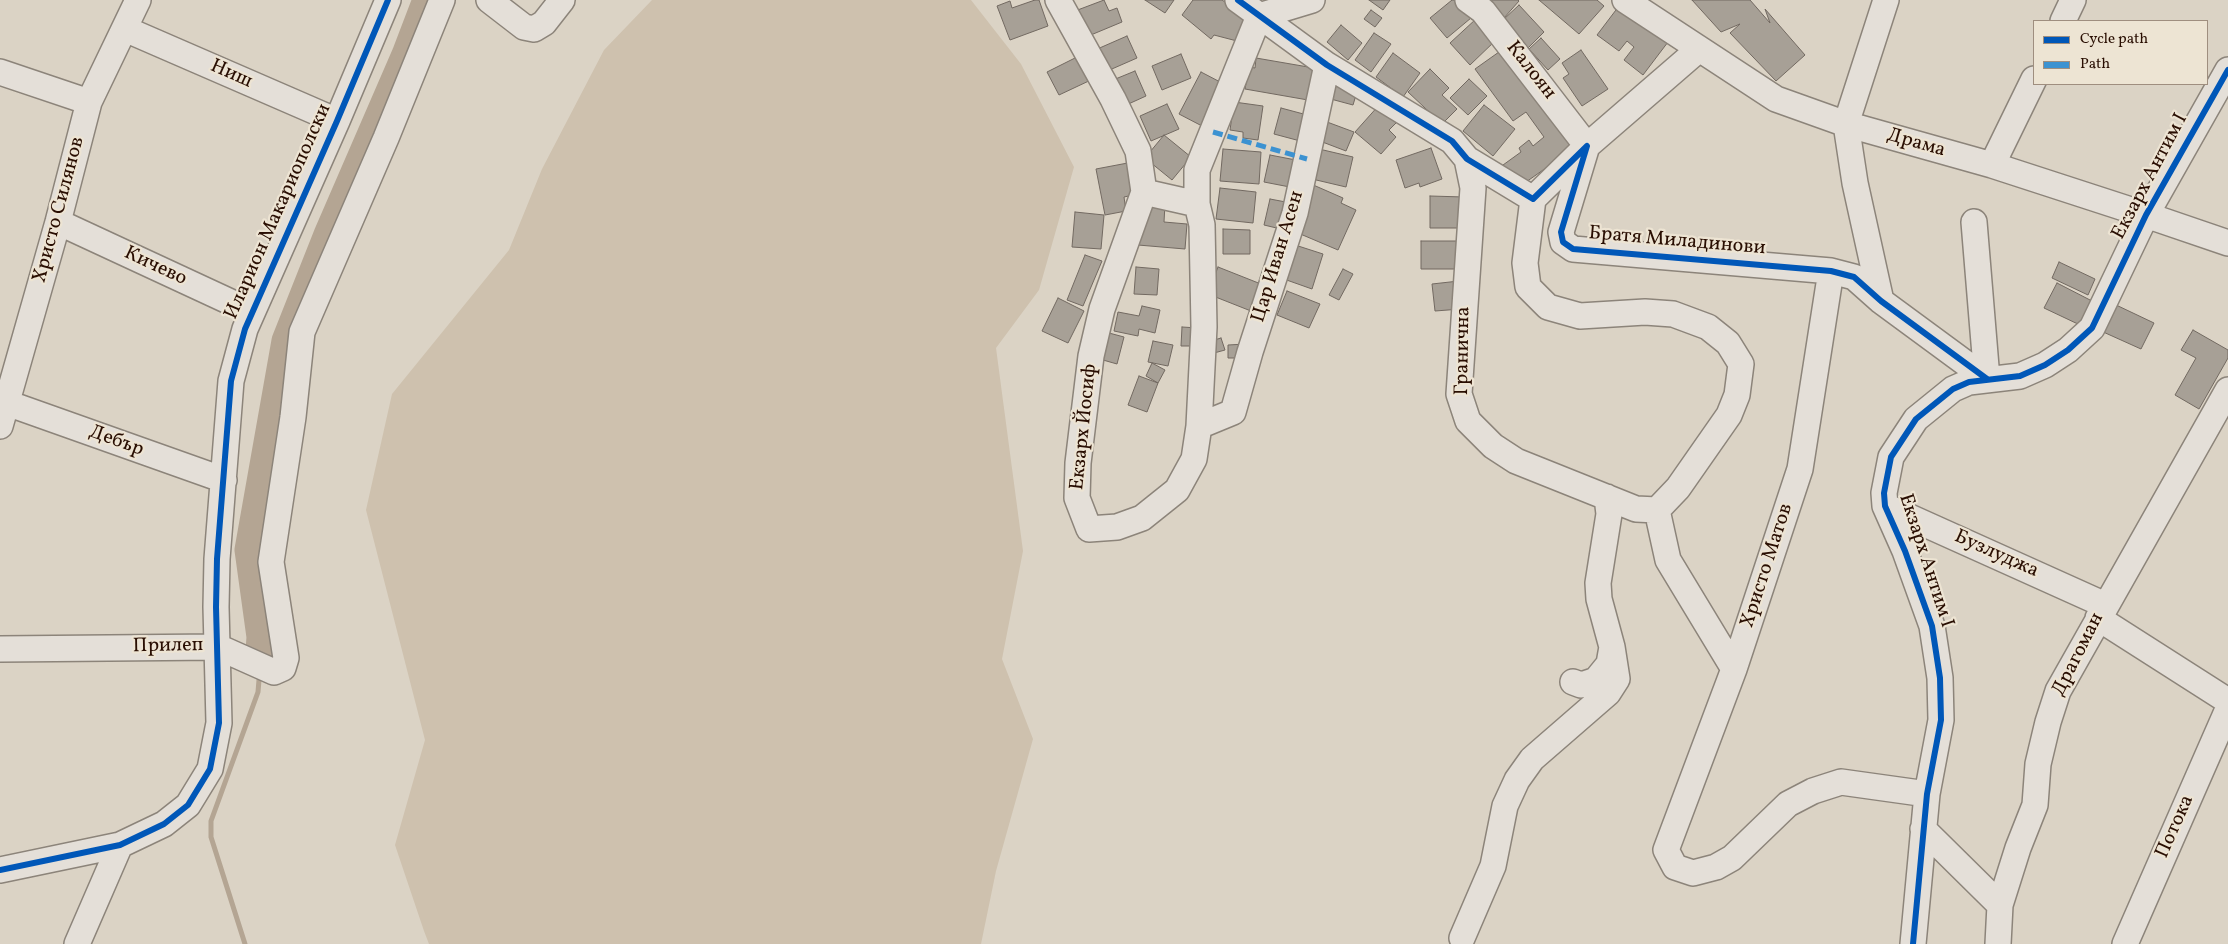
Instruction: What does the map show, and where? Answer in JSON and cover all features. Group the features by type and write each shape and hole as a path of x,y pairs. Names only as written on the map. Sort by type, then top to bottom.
{"street":[{"name":"Христо Силянов","path":"3,415 58,222 89,102 138,0"},
{"name":"Иларион Макариополски","path":"0,870 120,845 164,824 188,804 210,769 219,723 218,559 231,381 245,329 252,312 337,121 388,0"},
{"name":"Прилеп","path":"0,649 218,647 274,672 283,668 286,658 271,562 293,417 302,332 386,138 442,0"},
{"path":"489,0 524,27 534,29 544,23 562,0"},
{"name":"Екзарх Йосиф","path":"1058,0 1113,99 1138,151 1144,192 1102,309 1091,356 1078,463 1077,498 1089,529 1117,527 1142,518 1178,490 1194,459 1199,426"},
{"path":"1238,0 1327,65 1452,141 1467,158 1533,199"},
{"path":"1259,16 1312,0"},
{"name":"Калоян","path":"1468,0 1483,11 1587,146"},
{"name":"Драма","path":"1625,0 1698,50 1776,99 1846,124 1992,165 2146,214 2228,243"},
{"path":"1881,301 1855,183 1846,124 1886,0"},
{"path":"2063,20 2073,0"},
{"path":"1199,426 1204,327 1202,225 1197,204 1197,170 1259,16"},
{"name":"Ниш","path":"125,29 337,121"},
{"path":"1698,50 1587,146 1533,199 1525,263 1528,287 1548,307 1580,316 1645,312 1672,314 1708,326 1728,343 1741,364 1737,395 1728,415 1678,488 1657,510 1668,560 1734,669"},
{"name":"Цар Иван Асен","path":"1199,426 1233,412 1250,352 1295,213 1327,65"},
{"name":"Екзарх Антим I","path":"1913,944 1926,794 1940,720 1940,678 1932,626 1905,551 1886,506 1884,493 1891,457 1916,419 1953,388 1969,382 2020,376 2044,365 2068,350 2092,328 2146,214 2228,70"},
{"path":"0,72 89,102"},
{"path":"1992,165 2033,81"},
{"name":"Братя Миладинови","path":"1587,146 1561,232 1563,242 1573,249 1830,271 1854,277 1881,301 1987,379"},
{"name":"Гранична","path":"1467,158 1473,188 1459,394 1468,422 1493,446 1516,460 1636,509 1657,510"},
{"path":"1144,192 1197,204"},
{"name":"Кичево","path":"58,222 252,312"},
{"path":"1974,222 1987,379"},
{"name":"Христо Матов","path":"1830,271 1800,469 1734,669 1666,850 1675,866 1693,873 1716,867 1732,858 1788,804 1813,791 1841,782 1926,794"},
{"name":"Драгоман","path":"1998,944 2000,905 2018,848 2035,805 2038,764 2058,691 2228,390"},
{"name":"Дебър","path":"3,415 224,480"},
{"path":"1462,938 1493,866 1505,806 1517,780 1532,759 1608,693 1617,679 1612,647 1599,599 1598,583 1609,514 1607,497"},
{"name":"Бузлуджа","path":"1886,506 2102,611 2228,700"},
{"path":"1573,682 1581,685 1596,680 1609,664 1612,647"},
{"name":"Потока","path":"2125,944 2228,709"},
{"path":"1923,829 2000,905"},
{"path":"77,944 120,845"}],"shaded area":[{"path":"652,0 971,0 1021,64 1074,167 1039,290 996,348 1023,551 1002,659 1033,739 996,871 981,944 429,944 424,931 395,845 425,740 366,510 392,394 509,250 542,169 604,50"}],"building":[{"path":"1039,0 1048,26 1010,40 997,6 1010,1 1012,8"},
{"path":"1104,0 1109,11 1117,8 1122,22 1086,37 1075,11"},
{"path":"1145,0 1174,0 1165,13"},
{"path":"1193,0 1222,0 1251,19 1237,41 1214,35 1211,39 1182,15"},
{"path":"1369,0 1390,0 1383,10"},
{"path":"1452,0 1464,12 1480,13 1447,38 1430,18"},
{"path":"1483,0 1518,0 1519,1 1504,18"},
{"path":"1539,0 1597,0 1604,6 1579,34"},
{"path":"1692,0 1750,0 1770,23 1765,9 1805,55 1776,81 1730,33 1740,24 1721,32"},
{"path":"1519,5 1544,32 1528,48 1503,20"},
{"path":"1619,6 1668,42 1643,75 1624,60 1634,47 1627,41 1619,51 1597,35"},
{"path":"1371,10 1382,18 1375,27 1364,19"},
{"path":"1476,19 1496,40 1470,65 1450,43"},
{"path":"1341,25 1362,43 1348,60 1327,42"},
{"path":"1374,33 1391,44 1371,72 1355,60"},
{"path":"1127,36 1137,58 1105,72 1095,50"},
{"path":"1541,38 1560,59 1548,70 1529,49"},
{"path":"1506,47 1577,146 1519,187 1503,165 1521,152 1519,148 1529,140 1533,146 1544,137 1526,112 1513,121 1475,69"},
{"path":"1581,50 1608,89 1582,106 1563,78 1569,74 1562,63"},
{"path":"1393,53 1420,73 1403,97 1376,77"},
{"path":"1181,54 1191,78 1162,90 1152,66"},
{"path":"1081,55 1093,79 1059,95 1047,72"},
{"path":"1256,58 1314,68 1308,100 1245,89 1249,67 1255,68"},
{"path":"1430,69 1449,88 1442,95 1457,109 1442,124 1408,92"},
{"path":"1135,71 1146,96 1124,106 1113,80"},
{"path":"1201,72 1224,84 1202,126 1179,114"},
{"path":"1332,79 1359,85 1353,105 1327,98"},
{"path":"1469,79 1487,96 1468,115 1450,98"},
{"path":"1234,102 1263,106 1258,140 1243,138 1243,132 1230,130"},
{"path":"1167,104 1179,129 1151,141 1140,116"},
{"path":"1380,104 1399,120 1389,130 1396,137 1381,154 1355,132"},
{"path":"1484,105 1515,129 1493,156 1463,131"},
{"path":"1281,108 1311,116 1304,142 1274,134"},
{"path":"1319,119 1354,132 1346,151 1312,138"},
{"path":"1164,135 1191,157 1172,180 1145,158"},
{"path":"1431,148 1442,179 1420,187 1419,183 1405,188 1396,160"},
{"path":"1223,149 1261,152 1259,184 1220,181"},
{"path":"1319,149 1353,157 1346,187 1312,179"},
{"path":"1270,155 1301,161 1295,188 1264,182"},
{"path":"1133,162 1138,194 1124,197 1126,211 1105,215 1096,169"},
{"path":"1311,184 1343,198 1341,203 1356,210 1338,250 1298,233"},
{"path":"1220,188 1256,192 1253,223 1216,219"},
{"path":"1430,196 1464,197 1464,228 1430,228"},
{"path":"1270,199 1291,203 1285,230 1264,225"},
{"path":"1141,202 1165,204 1164,222 1187,224 1185,249 1138,245"},
{"path":"1075,212 1104,215 1101,249 1072,247"},
{"path":"1223,229 1250,230 1250,254 1223,254"},
{"path":"1421,241 1459,241 1459,269 1421,269"},
{"path":"1292,244 1323,254 1312,289 1281,278"},
{"path":"1085,255 1102,261 1083,306 1067,300"},
{"path":"2059,262 2095,279 2088,295 2052,278"},
{"path":"1136,267 1159,269 1157,295 1134,294"},
{"path":"1218,267 1266,286 1256,313 1208,294"},
{"path":"1343,269 1353,274 1339,300 1329,295"},
{"path":"1459,281 1461,309 1435,311 1432,284"},
{"path":"2057,283 2092,301 2080,325 2044,308"},
{"path":"1287,291 1320,304 1309,328 1277,315"},
{"path":"1058,298 1084,311 1068,343 1042,331"},
{"path":"2114,304 2154,323 2141,349 2101,331"},
{"path":"1142,306 1160,310 1155,333 1139,329 1138,336 1114,331 1118,312 1139,316"},
{"path":"1182,327 1198,328 1197,346 1181,346"},
{"path":"2193,330 2228,350 2228,358 2199,409 2175,395 2196,358 2181,350"},
{"path":"1109,333 1124,337 1117,364 1103,360"},
{"path":"1221,338 1225,350 1214,353 1211,341"},
{"path":"1153,341 1173,345 1168,366 1148,362"},
{"path":"1246,344 1246,358 1228,358 1228,345"},
{"path":"1152,363 1165,370 1158,383 1146,376"},
{"path":"1139,376 1158,383 1147,412 1128,405"}],"waterway":[{"path":"261,651 262,637 250,550 287,341 329,235 407,55 428,0"},
{"path":"245,944 211,837 211,821 258,692 259,680"}],"marked path":[{"path":"1213,132 1307,159"}],"cycle path":[{"path":"0,870 120,845 164,824 188,805 210,769 219,723 216,607 217,559 231,381 245,329 388,0"},
{"path":"1238,0 1327,65 1452,141 1467,159 1533,199 1587,146 1561,232 1563,242 1573,249 1831,271 1854,277 1881,301 1987,379"},
{"path":"1913,944 1927,794 1941,720 1940,678 1932,626 1905,551 1885,506 1884,493 1891,457 1916,419 1953,389 1969,382 2020,376 2045,365 2068,350 2092,328 2146,215 2228,70"}]}
